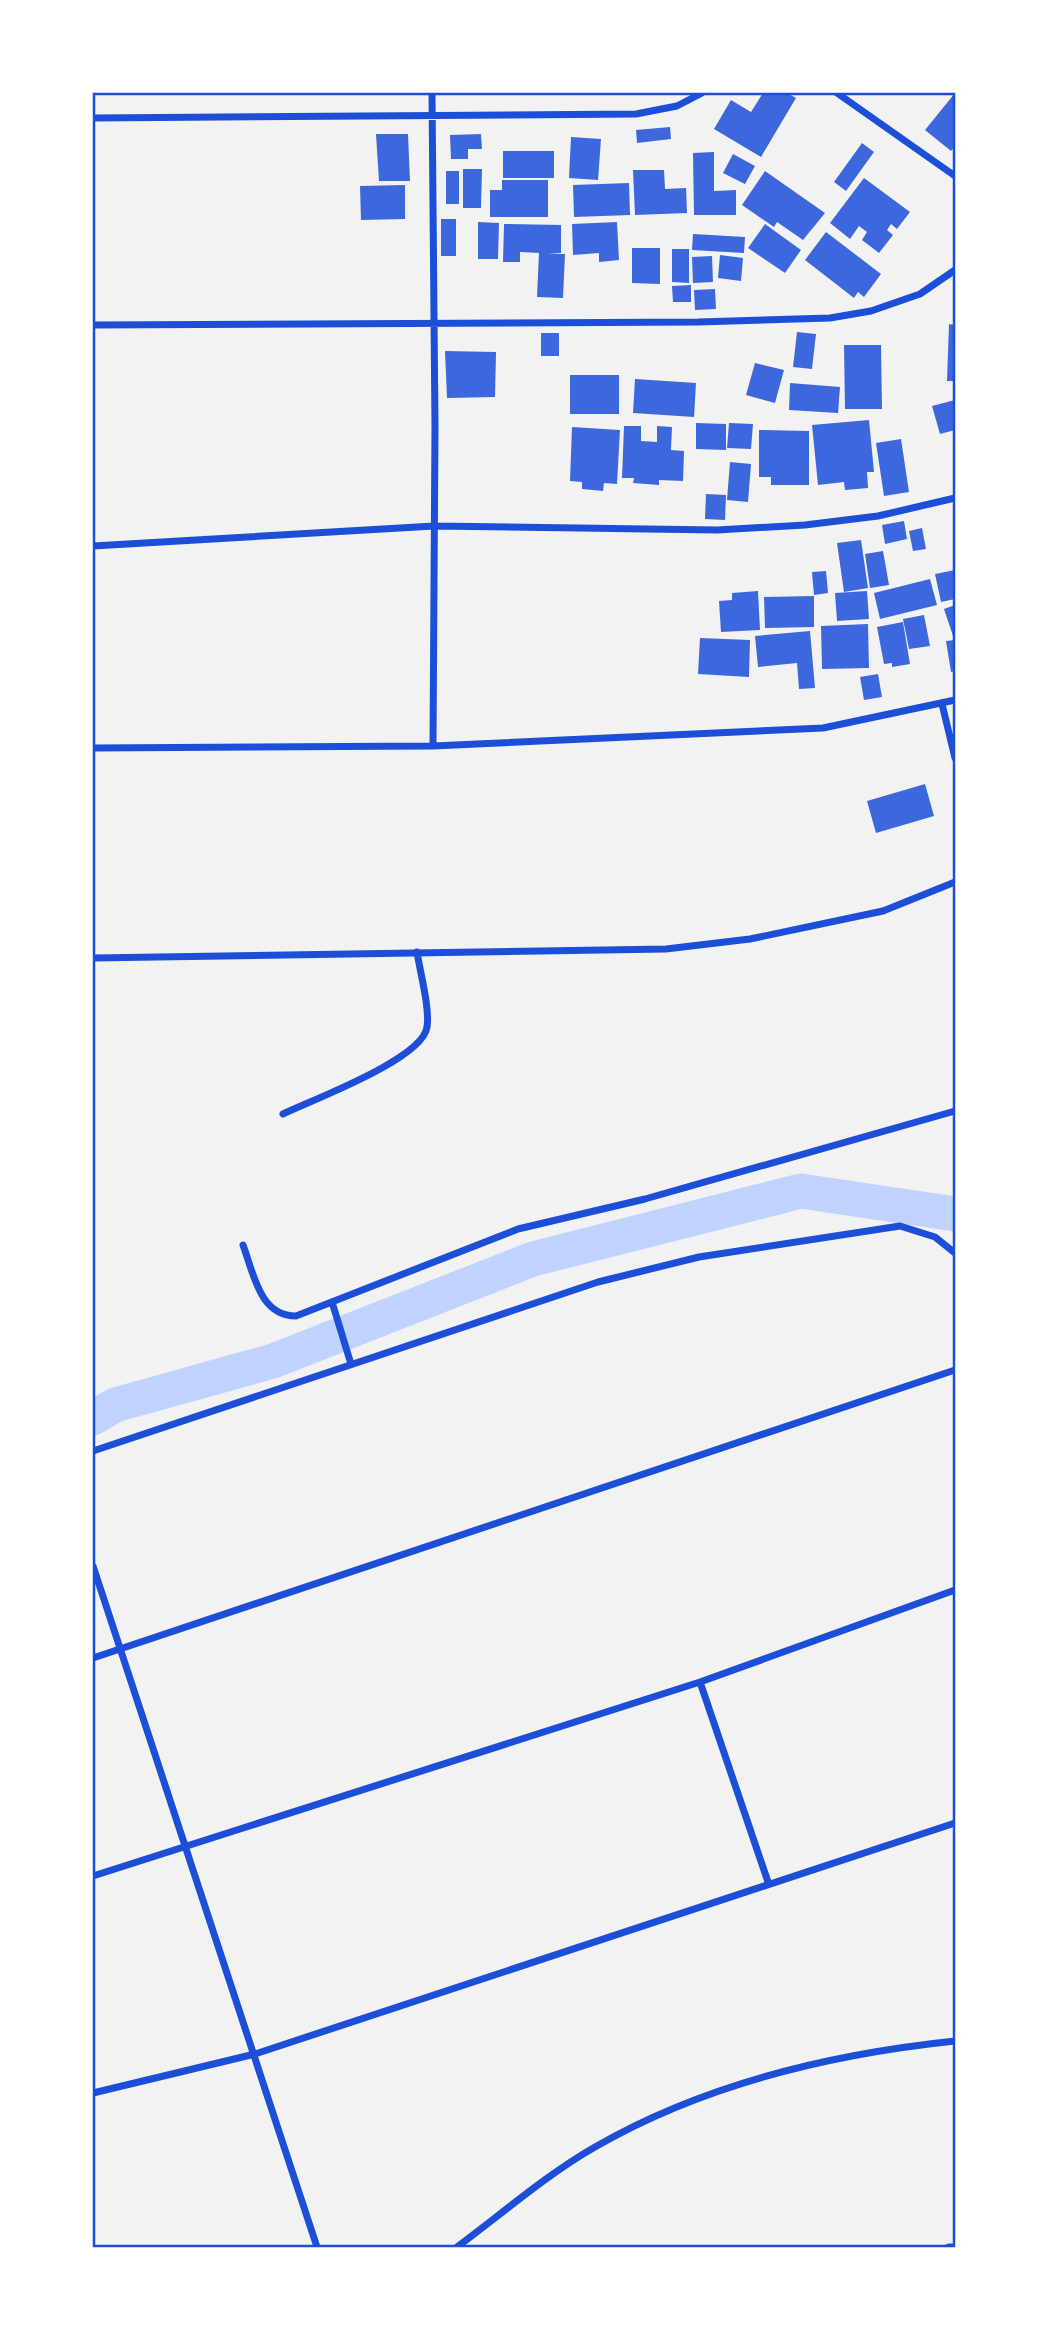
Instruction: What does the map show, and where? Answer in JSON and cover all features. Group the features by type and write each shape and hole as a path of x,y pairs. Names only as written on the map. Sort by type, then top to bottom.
{"street":[{"path":"432,93 435,324 433,746"},
{"path":"93,118 636,114 677,106 702,93"},
{"path":"837,93 955,176"},
{"path":"93,325 435,324 830,318 871,311 920,294 955,270"},
{"path":"93,546 434,526 754,528 878,516 955,498"},
{"path":"93,748 433,746 823,728 955,700"},
{"path":"942,704 955,758"},
{"path":"93,958 666,949 750,939 883,911 955,882"},
{"path":"283,1114 389,1066 420,1040 427,1028 417,952"},
{"path":"243,1245 268,1307 282,1316 296,1316 518,1229 645,1199 955,1111"},
{"path":"93,1451 598,1282 699,1257 900,1226 935,1237 955,1253"},
{"path":"332,1302 351,1364"},
{"path":"93,1658 955,1370"},
{"path":"93,1566 183,1847 255,2054 317,2247"},
{"path":"93,1876 700,1682 955,1590"},
{"path":"700,1682 768,1882"},
{"path":"93,2093 255,2054 768,1882 955,1823"},
{"path":"459,2247 521,2197 594,2147 682,2103 774,2073 899,2047 955,2041"},
{"path":"949,2247 955,2247"}],"building":[{"path":"763,93 787,93 796,98 761,157 714,129 731,100 751,112"},
{"path":"955,93 955,146 951,151 925,130"},
{"path":"670,127 671,139 637,143 636,130"},
{"path":"376,134 408,134 410,181 379,181"},
{"path":"481,134 482,149 468,149 468,159 451,159 450,135"},
{"path":"571,137 601,139 598,180 569,178"},
{"path":"862,143 874,152 846,191 834,182"},
{"path":"503,151 554,151 554,178 503,178"},
{"path":"714,152 714,191 736,190 736,215 694,215 693,153"},
{"path":"733,154 755,166 745,184 723,173"},
{"path":"463,169 482,169 481,208 463,208"},
{"path":"633,170 664,170 665,189 686,188 687,213 635,215"},
{"path":"446,171 459,171 459,204 446,204"},
{"path":"765,171 825,213 803,240 777,222 774,227 742,205"},
{"path":"864,178 910,212 897,229 891,224 887,230 893,235 879,253 862,240 867,232 859,226 850,239 830,223"},
{"path":"502,180 548,180 548,217 490,217 490,190 502,190"},
{"path":"629,183 630,215 574,217 573,185"},
{"path":"405,185 405,219 361,220 360,186"},
{"path":"441,219 456,219 456,256 441,256"},
{"path":"478,222 499,223 498,259 478,259"},
{"path":"617,222 619,260 599,262 599,253 573,255 572,224"},
{"path":"504,224 561,225 561,253 548,254 565,254 563,298 537,297 539,253 520,252 520,262 503,262"},
{"path":"765,224 801,250 785,273 748,248"},
{"path":"826,232 881,274 864,297 858,292 854,298 805,260"},
{"path":"693,234 745,237 744,253 692,250"},
{"path":"632,248 660,248 660,284 632,283"},
{"path":"672,249 689,249 689,283 672,282"},
{"path":"720,255 743,258 741,281 718,278"},
{"path":"712,256 713,282 693,283 692,257"},
{"path":"691,285 691,302 673,302 672,286"},
{"path":"715,289 716,309 695,310 694,290"},
{"path":"949,324 955,325 955,381 947,381"},
{"path":"797,332 816,334 812,369 793,367"},
{"path":"541,333 559,333 559,356 541,356"},
{"path":"844,345 881,345 882,409 845,409"},
{"path":"445,351 496,352 495,397 447,398"},
{"path":"755,363 784,370 775,403 746,395"},
{"path":"570,375 619,375 619,414 570,414"},
{"path":"635,379 696,383 694,417 633,413"},
{"path":"790,383 840,387 838,413 789,410"},
{"path":"955,400 955,430 940,434 932,406"},
{"path":"869,420 874,472 867,472 868,488 845,490 844,482 818,485 812,425"},
{"path":"696,423 726,424 726,450 696,449"},
{"path":"729,423 753,424 751,449 727,448"},
{"path":"624,426 641,426 641,441 657,442 657,426 672,427 671,450 684,451 683,481 659,480 659,485 633,483 634,478 622,478"},
{"path":"572,427 620,430 617,484 604,483 603,491 582,489 582,482 570,481"},
{"path":"759,430 809,431 809,485 771,485 771,477 759,477"},
{"path":"901,439 909,492 884,496 876,443"},
{"path":"730,462 751,464 748,502 727,500"},
{"path":"706,494 726,495 725,520 705,519"},
{"path":"904,521 907,539 885,544 882,525"},
{"path":"922,528 926,549 913,551 909,531"},
{"path":"861,540 868,588 844,592 837,543"},
{"path":"883,551 889,585 870,588 865,554"},
{"path":"955,570 955,599 941,602 935,574"},
{"path":"826,571 828,593 814,595 812,572"},
{"path":"930,579 937,605 880,619 874,593"},
{"path":"758,591 760,630 721,632 719,601 732,600 732,593"},
{"path":"867,591 869,619 837,621 835,593"},
{"path":"814,596 814,627 765,628 764,597"},
{"path":"955,605 955,636 953,636 944,609"},
{"path":"924,615 930,646 909,649 903,619"},
{"path":"903,622 910,664 892,667 892,663 884,664 877,627"},
{"path":"868,624 869,668 822,669 821,626"},
{"path":"810,631 815,688 799,689 797,663 758,667 755,636"},
{"path":"700,638 750,640 749,677 698,674"},
{"path":"955,640 955,671 951,672 946,641"},
{"path":"878,674 882,697 864,700 860,677"},
{"path":"925,784 934,816 876,833 867,801"}],"waterway":[{"path":"93,1418 115,1405 273,1361 533,1259 801,1191 955,1214"}]}
